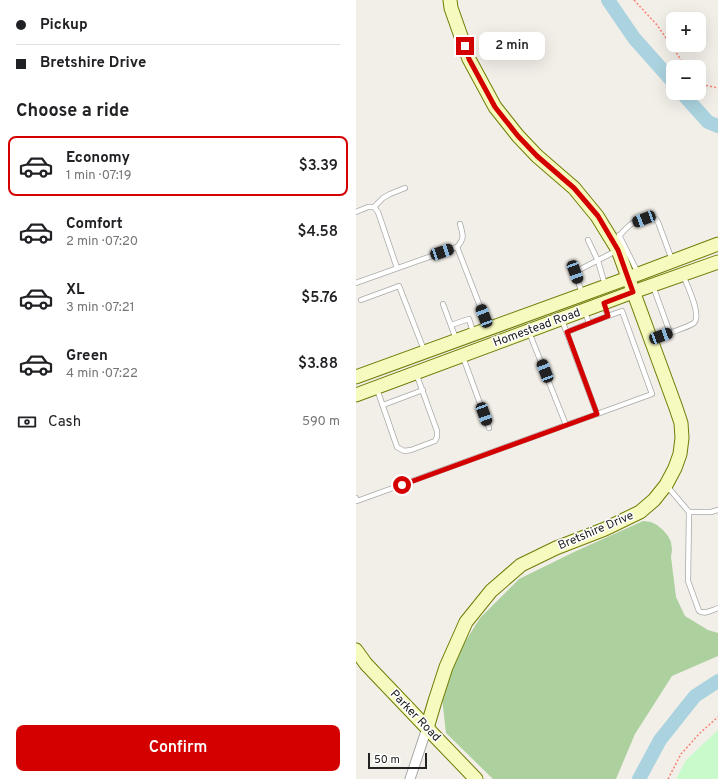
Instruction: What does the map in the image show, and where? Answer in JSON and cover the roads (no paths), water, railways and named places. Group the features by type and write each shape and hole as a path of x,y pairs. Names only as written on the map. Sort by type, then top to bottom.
{"main road":[{"name":"Bretshire Drive","path":"427,728 446,667 466,622 491,590 521,565 556,548 605,529 640,512 654,500 666,485 675,468 680,454 682,438 681,423 633,292 633,276 617,243 598,216 574,188 537,156 518,136 495,107 469,59 451,8 450,0"},
{"name":"Homestead Road","path":"356,377 718,244"},
{"name":"Homestead Road","path":"356,395 562,318 718,262"},
{"path":"520,317 528,331"},
{"name":"Parker Road","path":"356,650 366,664 476,779"}],"street":[{"name":"Bretshire Drive","path":"410,779 427,728"}],"lane":[{"path":"356,212 368,207 374,207 390,194 405,188"},
{"path":"374,207 378,212 397,268"},
{"path":"583,294 575,272 598,260 617,243 631,224 644,219 652,217 658,222 672,262"},
{"path":"356,283 457,247 463,238 460,224"},
{"path":"588,240 598,260 606,286"},
{"path":"457,247 488,329"},
{"path":"651,340 694,323 696,318 696,310 683,274"},
{"path":"653,285 670,333"},
{"path":"361,300 399,286 425,352"},
{"path":"604,303 608,316"},
{"path":"443,304 456,340"},
{"path":"584,310 589,324"},
{"path":"356,500 652,394 622,311 567,332"},
{"path":"562,318 597,414"},
{"path":"451,325 468,319 474,334"},
{"path":"528,331 566,425"},
{"path":"463,355 489,428"},
{"path":"376,388 398,447 404,451 429,444 435,441 437,431 416,373"},
{"path":"383,405 422,390"},
{"path":"666,485 689,512 688,581 699,611 705,613 718,608"},
{"path":"689,512 711,512 718,510"}],"waterway":[{"path":"608,0 634,38 666,74"},
{"path":"688,100 708,122 718,126"},
{"path":"639,779 660,740 695,696 718,681"}]}
